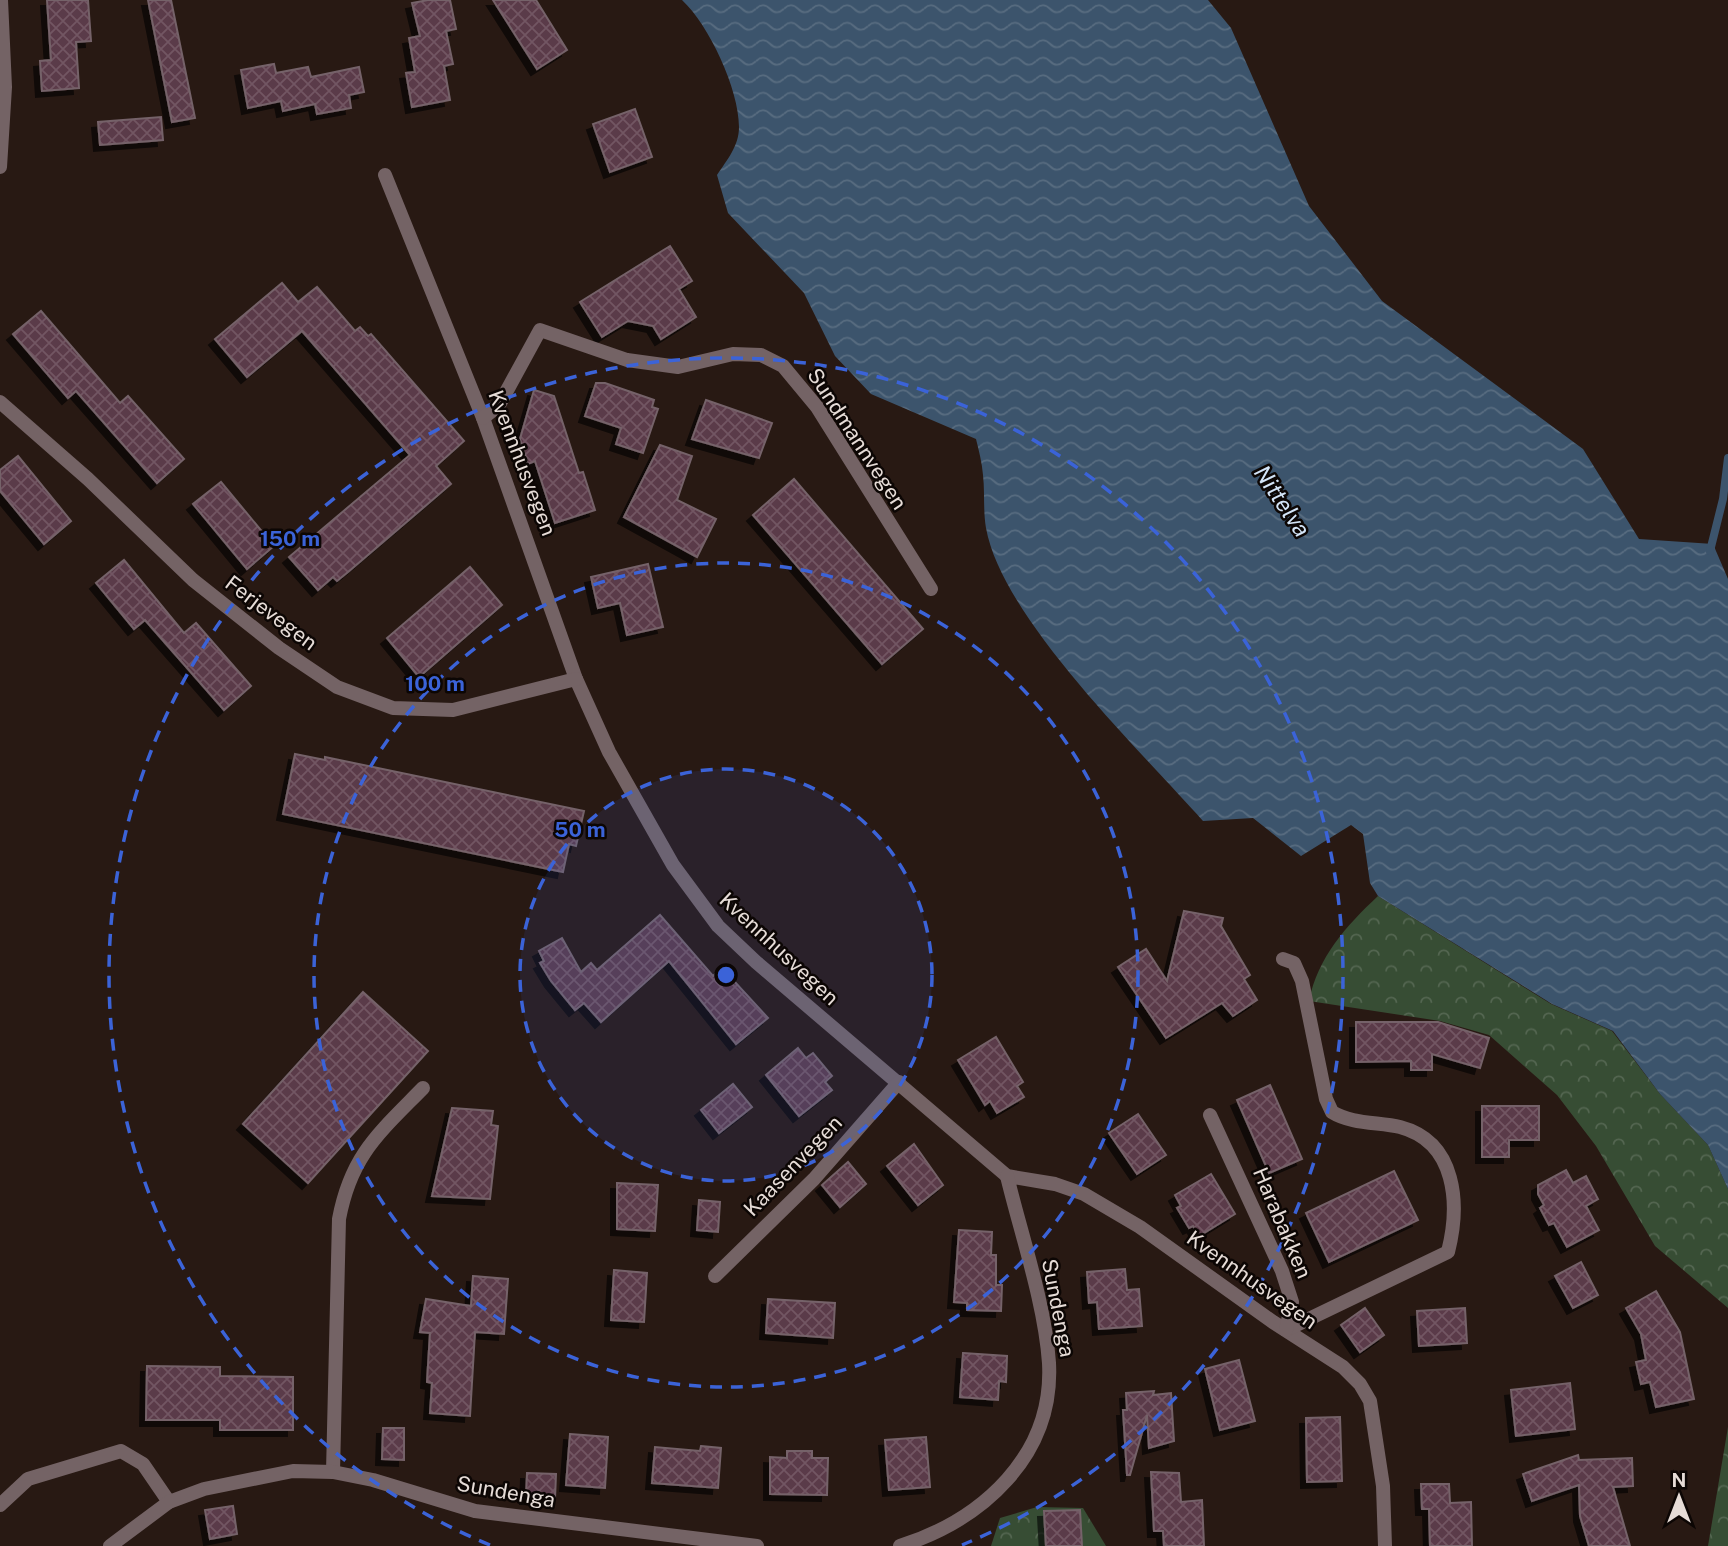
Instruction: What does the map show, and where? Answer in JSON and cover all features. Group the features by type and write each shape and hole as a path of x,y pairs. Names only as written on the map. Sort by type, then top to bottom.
{"street":[{"path":"0,167 5,87 1,0"},
{"name":"Kvennhusvegen","path":"385,175 483,418 576,679 609,752 649,824 697,901 756,962 1007,1176 1055,1184 1084,1194 1140,1227 1343,1367 1360,1384 1370,1401 1383,1486 1385,1546"},
{"name":"Sundmannvegen","path":"483,418 499,405 540,330 627,360 678,368 733,354 761,355 783,366 817,407 931,589"},
{"name":"Ferjevegen","path":"0,402 88,479 193,580 279,648 337,687 393,708 453,710 576,679"},
{"path":"1283,958 1294,963 1302,981 1326,1099 1332,1112 1399,1127 1424,1138 1446,1163 1455,1192 1455,1225 1448,1252 1413,1272 1346,1299 1286,1330"},
{"name":"Kaasenvegen","path":"715,1276 814,1179 899,1082"},
{"path":"333,1472 340,1219 344,1192 355,1163 375,1137 423,1088"},
{"name":"Harabakken","path":"1210,1115 1282,1271 1292,1302 1286,1330"},
{"name":"Sundenga","path":"900,1546 960,1521 985,1503 1009,1480 1024,1459 1036,1439 1043,1417 1049,1366 1046,1336 1007,1176"},
{"path":"0,1506 28,1479 121,1451 143,1464 169,1502"},
{"name":"Sundenga","path":"110,1546 169,1502 204,1489 293,1471 333,1472 475,1511 757,1546"}],"green space":[{"path":"1378,896 1551,1004 1612,1031 1660,1094 1708,1145 1728,1189 1728,1308 1655,1246 1596,1146 1557,1095 1489,1035 1440,1021 1309,1001 1326,956 1355,919"},
{"path":"1728,1427 1728,1546 1708,1546"},
{"path":"1037,1507 1083,1508 1106,1546 991,1546 1000,1518"}],"water":[{"name":"Nittelva","path":"682,0 1208,0 1231,28 1309,206 1382,301 1583,449 1639,539 1713,544 1728,579 1728,1189 1708,1145 1660,1094 1613,1031 1552,1004 1378,896 1370,883 1363,834 1351,825 1301,856 1253,818 1203,821 1111,721 1045,642 997,564 986,528 983,470 976,439 871,394 835,356 804,293 728,213 717,175 737,140 738,112 728,77 712,41"}],"building":[{"path":"47,0 88,0 91,41 76,42 79,88 42,91 40,61 51,60"},
{"path":"148,0 171,0 195,118 172,122"},
{"path":"450,0 456,29 446,31 453,64 444,66 450,100 412,107 406,73 415,72 409,38 420,36 412,3"},
{"path":"493,0 536,0 567,50 537,69"},
{"path":"274,64 276,73 308,67 311,77 359,67 364,92 349,95 351,108 317,114 315,104 283,111 281,101 248,108 241,70"},
{"path":"635,109 652,157 610,172 593,124"},
{"path":"161,117 163,140 100,145 98,122"},
{"path":"670,246 692,281 679,289 696,317 661,339 653,326 628,321 602,337 580,302"},
{"path":"282,283 298,302 317,287 355,331 360,327 368,336 371,334 464,441 436,466 451,484 337,581 333,577 318,590 289,557 410,455 302,331 247,377 215,339"},
{"path":"41,311 120,403 128,396 184,459 157,483 76,391 68,398 13,334"},
{"path":"596,383 605,383 654,400 652,407 658,409 643,453 616,444 621,428 585,416"},
{"path":"534,390 554,396 579,473 583,472 595,510 555,523 535,461 528,464 520,439"},
{"path":"706,400 772,423 759,458 692,439"},
{"path":"660,445 692,456 677,500 716,519 697,557 624,517"},
{"path":"18,456 71,521 44,544 0,491 0,470"},
{"path":"794,479 923,629 882,664 753,515"},
{"path":"221,482 274,546 247,569 193,504"},
{"path":"124,560 184,633 196,623 251,686 224,710 145,620 134,629 96,583"},
{"path":"648,564 663,627 627,635 620,603 598,608 591,577"},
{"path":"470,567 502,605 419,677 387,638"},
{"path":"295,754 325,760 325,757 584,811 576,846 569,844 563,872 283,814"},
{"path":"1184,911 1223,918 1221,926 1250,975 1244,979 1257,1000 1233,1016 1222,1003 1166,1038 1118,967 1146,949 1167,981"},
{"path":"660,915 713,976 722,968 768,1018 736,1044 669,961 601,1022 584,1003 575,1010 540,963 544,961 539,951 562,938 581,972 591,963 597,970"},
{"path":"363,992 428,1051 308,1183 243,1124"},
{"path":"1356,1022 1438,1022 1489,1038 1480,1068 1432,1054 1432,1070 1411,1070 1411,1061 1356,1062"},
{"path":"996,1037 1023,1082 1017,1086 1024,1097 997,1113 990,1101 985,1105 958,1060"},
{"path":"798,1048 806,1058 813,1053 832,1076 825,1082 832,1090 799,1116 766,1075"},
{"path":"733,1084 752,1107 719,1133 701,1110"},
{"path":"1270,1085 1302,1159 1269,1173 1237,1100"},
{"path":"1482,1106 1539,1106 1539,1140 1509,1140 1509,1157 1482,1157"},
{"path":"452,1108 493,1111 491,1125 498,1126 490,1199 432,1196"},
{"path":"1138,1114 1166,1155 1137,1174 1109,1133"},
{"path":"914,1144 943,1185 918,1205 887,1166"},
{"path":"848,1162 866,1184 840,1207 822,1185"},
{"path":"1566,1170 1573,1183 1586,1176 1598,1199 1586,1206 1599,1230 1567,1247 1554,1223 1549,1225 1540,1208 1544,1205 1538,1194 1538,1185"},
{"path":"1394,1171 1418,1220 1329,1262 1306,1213"},
{"path":"1211,1174 1235,1214 1199,1236 1193,1226 1189,1228 1177,1208 1181,1206 1175,1195"},
{"path":"617,1183 658,1185 655,1231 617,1229"},
{"path":"699,1200 720,1202 718,1232 697,1230"},
{"path":"959,1230 992,1232 991,1255 996,1255 996,1285 1002,1285 1001,1311 967,1310 967,1303 954,1302"},
{"path":"1581,1262 1598,1295 1573,1308 1555,1276"},
{"path":"1125,1269 1127,1290 1139,1289 1142,1326 1099,1329 1097,1302 1089,1303 1087,1272"},
{"path":"614,1270 647,1273 644,1322 611,1320"},
{"path":"473,1276 508,1279 504,1334 475,1332 470,1416 430,1413 432,1383 427,1382 430,1333 420,1332 426,1299 471,1306"},
{"path":"1656,1291 1680,1332 1694,1399 1656,1407 1650,1382 1641,1384 1636,1362 1646,1360 1641,1334 1626,1308"},
{"path":"768,1299 835,1303 833,1338 766,1333"},
{"path":"1365,1308 1384,1335 1360,1352 1341,1325"},
{"path":"1465,1308 1467,1343 1419,1346 1417,1311"},
{"path":"963,1353 1007,1356 1006,1382 999,1381 998,1400 960,1397"},
{"path":"1239,1360 1255,1421 1220,1430 1205,1369"},
{"path":"147,1366 220,1367 220,1376 293,1377 293,1430 220,1430 220,1420 146,1420"},
{"path":"1570,1383 1575,1429 1516,1436 1511,1390"},
{"path":"1154,1391 1153,1395 1171,1393 1174,1441 1149,1448 1147,1415 1130,1475 1127,1475 1123,1410 1127,1410 1126,1393"},
{"path":"1340,1417 1342,1481 1307,1482 1306,1418"},
{"path":"383,1428 404,1428 404,1460 382,1459"},
{"path":"570,1434 608,1437 605,1488 566,1485"},
{"path":"926,1437 930,1487 889,1490 885,1440"},
{"path":"701,1446 721,1448 718,1488 652,1483 655,1447 700,1451"},
{"path":"787,1451 812,1451 812,1458 828,1458 827,1495 770,1494 770,1457 787,1458"},
{"path":"1578,1455 1579,1460 1632,1458 1633,1486 1613,1487 1630,1546 1589,1546 1580,1516 1579,1485 1532,1501 1523,1474"},
{"path":"1151,1472 1179,1473 1181,1502 1202,1500 1204,1546 1164,1546 1163,1531 1154,1531"},
{"path":"527,1473 556,1474 555,1499 526,1498"},
{"path":"1421,1484 1449,1484 1450,1503 1471,1502 1472,1546 1430,1546 1429,1509 1422,1509"},
{"path":"233,1506 237,1534 210,1539 205,1510"},
{"path":"1080,1510 1082,1546 1046,1546 1044,1511"}],"waterway":[{"path":"1710,551 1723,499 1728,458"}]}
